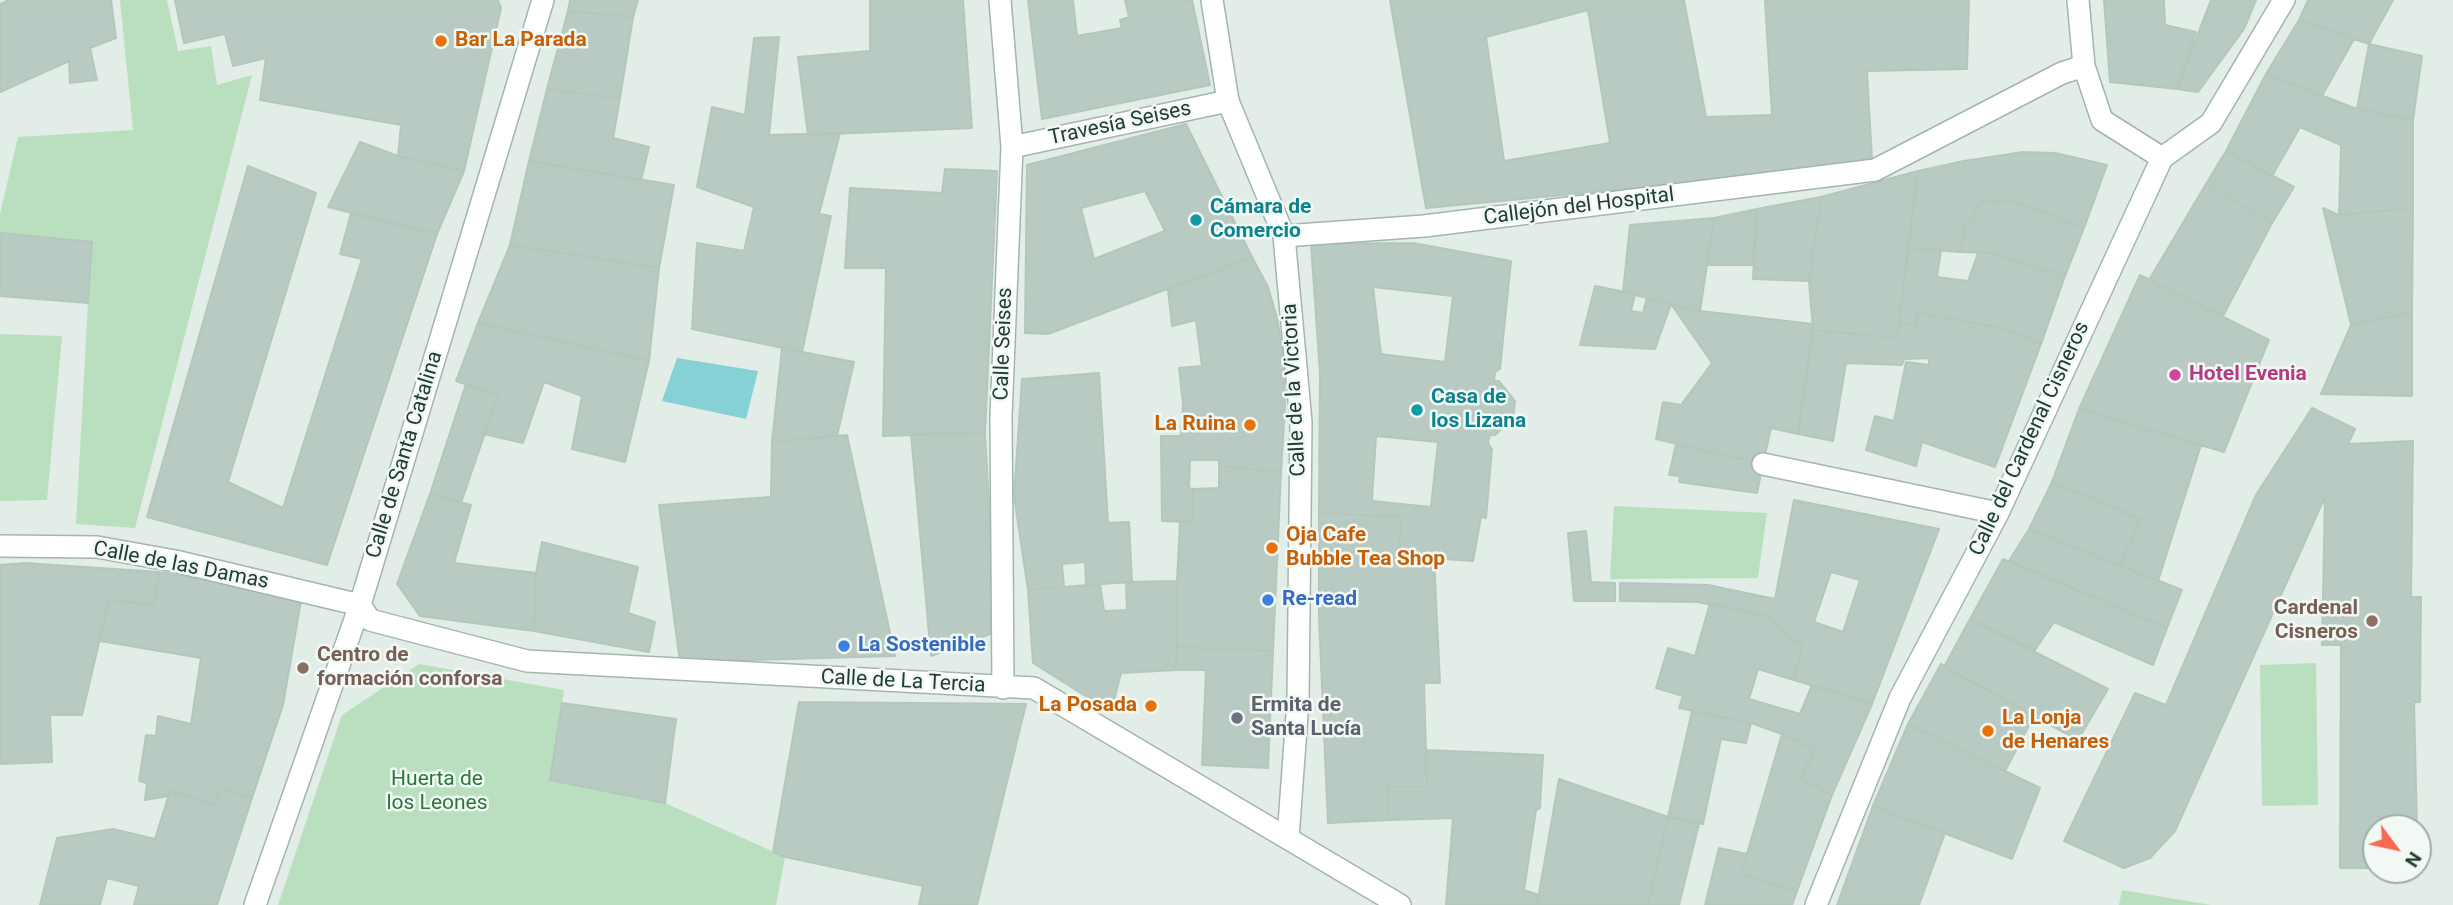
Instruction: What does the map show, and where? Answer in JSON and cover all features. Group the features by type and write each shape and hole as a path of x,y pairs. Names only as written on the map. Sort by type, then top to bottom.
{"street":[{"name":"Calle de Santa Catalina","path":"255,905 360,605 543,0"},
{"name":"Calle Seises","path":"1000,0 1012,147 1001,416 1003,688"},
{"name":"Calle de la Victoria","path":"1212,0 1228,101 1284,236 1301,422 1298,701 1288,838"},
{"path":"2078,0 2084,66 2102,120 2162,158"},
{"name":"Calle del Cardenal Cisneros","path":"1816,905 1900,698 1998,513 2162,158 2211,123 2284,0"},
{"name":"Callejón del Hospital","path":"1284,236 1424,226 1875,170 2062,73 2084,66"},
{"name":"Travesía Seises","path":"1012,147 1228,101"},
{"path":"1763,464 1998,513"},
{"name":"Calle de las Damas","path":"0,547 97,547 175,561 360,605"},
{"name":"Calle de La Tercia","path":"360,605 370,620 527,661 1034,688 1400,905"}],"green space":[{"path":"120,0 167,0 178,51 211,46 217,85 252,75 135,528 76,524 88,303 0,233 0,214 18,137 133,130"},
{"path":"0,334 62,336 47,500 0,501"},
{"path":"1614,506 1767,513 1758,578 1610,579"},
{"path":"2316,663 2318,805 2262,806 2260,665"},
{"name":"Huerta de los Leones","path":"419,664 564,690 550,780 665,803 785,857 776,905 278,905 342,715"},
{"path":"2122,890 2211,905 2119,905"}],"water":[{"path":"677,358 758,371 746,419 662,401"}],"building":[{"path":"9,0 111,0 116,38 90,48 97,80 70,83 69,61 0,92 0,4"},
{"path":"175,0 498,0 501,8 464,171 398,156 401,125 260,100 266,58 233,66 225,34 184,43"},
{"path":"570,0 638,0 633,17 568,11"},
{"path":"870,0 963,0 972,128 808,135 798,57 870,51"},
{"path":"1028,0 1073,0 1077,36 1122,28 1120,20 1129,17 1125,0 1192,0 1210,85 1042,119"},
{"path":"1390,0 1684,0 1706,117 1772,115 1765,0 1969,0 1967,69 1867,71 1872,159 1837,169 1426,208","holes":["1588,10 1610,143 1504,161 1486,37"]},
{"path":"2104,0 2164,0 2165,25 2196,32 2177,89 2110,82"},
{"path":"2211,0 2256,0 2244,29 2198,92 2177,89"},
{"path":"2308,0 2393,0 2369,44 2299,20"},
{"path":"568,11 633,17 620,98 547,89"},
{"path":"2299,20 2354,39 2322,96 2266,74"},
{"path":"779,37 769,135 840,133 819,214 831,216 802,352 692,329 697,243 744,251 754,207 697,187 712,107 745,115 754,38"},
{"path":"2369,44 2422,56 2413,120 2357,109"},
{"path":"2266,74 2357,109 2413,120 2413,208 2339,215 2341,145 2300,127 2272,176 2226,151"},
{"path":"547,89 620,98 613,138 649,147 641,180 529,161"},
{"name":"Cámara de Comercio","path":"1186,124 1252,257 1048,334 1025,333 1027,165","holes":["1145,191 1165,231 1094,259 1081,208"]},
{"path":"360,142 398,156 464,171 437,234 328,207"},
{"path":"2226,151 2294,187 2272,223 2206,184"},
{"path":"2023,152 2055,153 2107,165 2084,228 2013,201 1979,202 1972,220 1966,221 1961,252 1908,248 1918,171"},
{"path":"529,161 674,185 659,268 510,245"},
{"path":"248,166 316,193 228,482 283,508 362,259 340,254 351,213 437,234 327,565 147,517"},
{"path":"945,169 997,171 985,433 883,436 886,268 845,268 850,188 942,193"},
{"path":"1918,171 1897,338 1813,330 1809,281 1821,197"},
{"path":"2206,184 2272,223 2223,316 2149,280"},
{"path":"1821,197 1809,281 1753,279 1757,209"},
{"path":"2013,201 2084,228 2065,276 1992,253 1961,252 1966,221 1972,220 1979,202"},
{"path":"2323,208 2339,215 2413,208 2412,312 2351,325"},
{"path":"1757,209 1753,265 1707,265 1714,218"},
{"path":"1714,218 1700,311 1623,292 1630,225"},
{"path":"0,233 92,242 88,303 0,296"},
{"name":"Casa de los Lizana","path":"1413,243 1511,261 1500,369 1495,372 1494,381 1499,381 1515,401 1513,418 1495,435 1490,435 1488,443 1492,449 1486,518 1481,517 1473,561 1399,556 1401,517 1319,513 1320,373 1311,244","holes":["1373,287 1453,296 1445,362 1381,354","1376,436 1438,442 1431,507 1372,501"]},
{"path":"510,245 659,268 649,361 478,323"},
{"path":"1908,248 1941,250 1937,277 1968,281 1978,253 1992,253 2065,276 2041,344 2002,328 1917,313 1916,325 1899,323"},
{"path":"1252,257 1268,287 1283,353 1285,406 1281,472 1219,466 1219,460 1190,460 1192,522 1162,521 1161,436 1181,436 1183,404 1179,368 1202,366 1196,320 1172,326 1168,290"},
{"name":"Hotel Evenia","path":"2140,275 2269,340 2224,452 2079,409"},
{"path":"1595,286 1635,294 1631,311 1643,313 1647,298 1671,304 1655,349 1580,345"},
{"path":"1671,304 1700,311 1813,324 1798,434 1771,428 1763,464 1656,439 1663,402 1681,405 1712,363"},
{"path":"2412,312 2412,396 2321,394 2351,325"},
{"path":"1917,313 2002,328 2041,344 1995,467 1922,442 1916,466 1866,450 1875,416 1894,421 1906,362 1929,365 1929,358 1904,359 1902,365 1846,363 1833,441 1798,434 1813,330 1897,338 1899,323 1916,325"},
{"path":"478,323 649,361 625,462 572,449 582,396 544,382 523,443 484,434 498,395 456,381"},
{"path":"782,348 854,362 837,436 772,442"},
{"path":"1099,373 1108,523 1129,522 1132,582 1086,585 1085,562 1062,564 1064,587 1028,590 1014,496 1022,379"},
{"path":"466,384 498,395 461,503 430,494"},
{"name":"Cardenal Cisneros","path":"2312,408 2355,429 2348,444 2413,441 2411,597 2421,597 2420,702 2414,702 2417,814 2362,814 2362,868 2340,868 2341,645 2322,645 2325,497 2175,831 2150,858 2124,868 2064,841 2135,693 2166,705 2256,495"},
{"path":"2079,409 2201,445 2158,581 2119,565 2141,519 2052,482"},
{"path":"985,433 996,632 931,656 911,434"},
{"path":"847,435 895,656 680,662 659,505 771,497 772,442"},
{"path":"1676,444 1763,464 1757,493 1679,482 1680,476 1669,475"},
{"path":"1219,466 1281,472 1273,651 1177,647 1180,522 1192,522 1193,489 1219,488"},
{"path":"2052,482 2141,519 2119,565 2029,529"},
{"path":"430,494 471,505 454,563 536,573 534,631 420,616 397,584"},
{"path":"1794,500 1939,529 1872,704 1794,680 1803,644 1794,642 1771,617 1698,602 1620,601 1620,583 1708,585 1775,599","holes":["1831,572 1860,580 1843,632 1814,622"]},
{"path":"1319,513 1401,517 1399,556 1434,559 1440,683 1424,683 1427,787 1388,787 1389,820 1328,823 1319,618"},
{"path":"2029,529 2182,590 2167,628 2009,561"},
{"path":"1586,531 1591,582 1615,583 1615,601 1574,601 1568,533"},
{"path":"542,542 638,567 628,613 655,622 649,652 534,631 536,573"},
{"path":"2003,559 2167,628 2153,665 2054,622 2035,650 1970,619"},
{"path":"25,563 159,572 154,605 109,600 82,715 50,715 52,762 0,764 0,565"},
{"path":"159,572 302,595 283,705 252,798 221,788 215,805 170,791 168,796 145,800 147,783 139,781 146,735 156,736 158,716 191,724 201,658 100,641 109,600 154,605"},
{"path":"1177,581 1176,670 1121,673 1111,712 1033,663 1028,590 1100,584 1104,611 1127,610 1126,582"},
{"path":"1710,603 1771,617 1794,642 1803,644 1794,680 1758,669 1749,699 1800,714 1812,685 1872,704 1832,795 1802,779 1814,749 1751,723 1679,708 1683,696 1656,688 1668,648 1695,656"},
{"path":"1970,619 2108,689 2078,740 1944,667"},
{"name":"Ermita de Santa Lucía","path":"1177,647 1273,651 1268,768 1202,765 1206,670 1176,670"},
{"path":"1941,664 2034,716 2005,771 1908,724"},
{"path":"799,702 1026,704 977,905 919,905 923,886 785,857 773,852"},
{"path":"562,703 676,719 665,803 550,780"},
{"path":"1692,711 1751,723 1746,743 1721,739 1703,824 1668,817"},
{"path":"1908,724 2040,788 2012,859 1873,806"},
{"path":"1782,734 1814,749 1802,779 1832,795 1797,891 1741,874"},
{"path":"1426,750 1543,755 1540,808 1536,810 1524,890 1539,895 1537,905 1446,905 1453,818 1389,820 1388,787 1427,787"},
{"path":"1559,779 1668,817 1648,905 1537,905"},
{"path":"221,788 252,798 217,905 134,905 139,886 107,878 100,905 40,905 57,838 113,829 155,839 170,791 215,805"},
{"path":"1873,806 1945,833 1919,905 1837,905"},
{"path":"1668,817 1699,824 1679,905 1648,905"},
{"path":"1719,848 1747,854 1741,874 1797,891 1792,905 1705,905"}],"place":[{"name":"Bar La Parada","path":"441,41"},
{"name":"Cámara de Comercio","path":"1196,220"},
{"name":"Hotel Evenia","path":"2175,375"},
{"name":"Casa de los Lizana","path":"1417,410"},
{"name":"La Ruina","path":"1250,425"},
{"name":"Oja Cafe Bubble Tea Shop","path":"1272,548"},
{"name":"Re-read","path":"1268,600"},
{"name":"Cardenal Cisneros","path":"2372,621"},
{"name":"La Sostenible","path":"844,646"},
{"name":"Centro de formación conforsa","path":"303,668"},
{"name":"La Posada","path":"1151,706"},
{"name":"Ermita de Santa Lucía","path":"1237,718"},
{"name":"La Lonja de Henares","path":"1988,731"}]}
